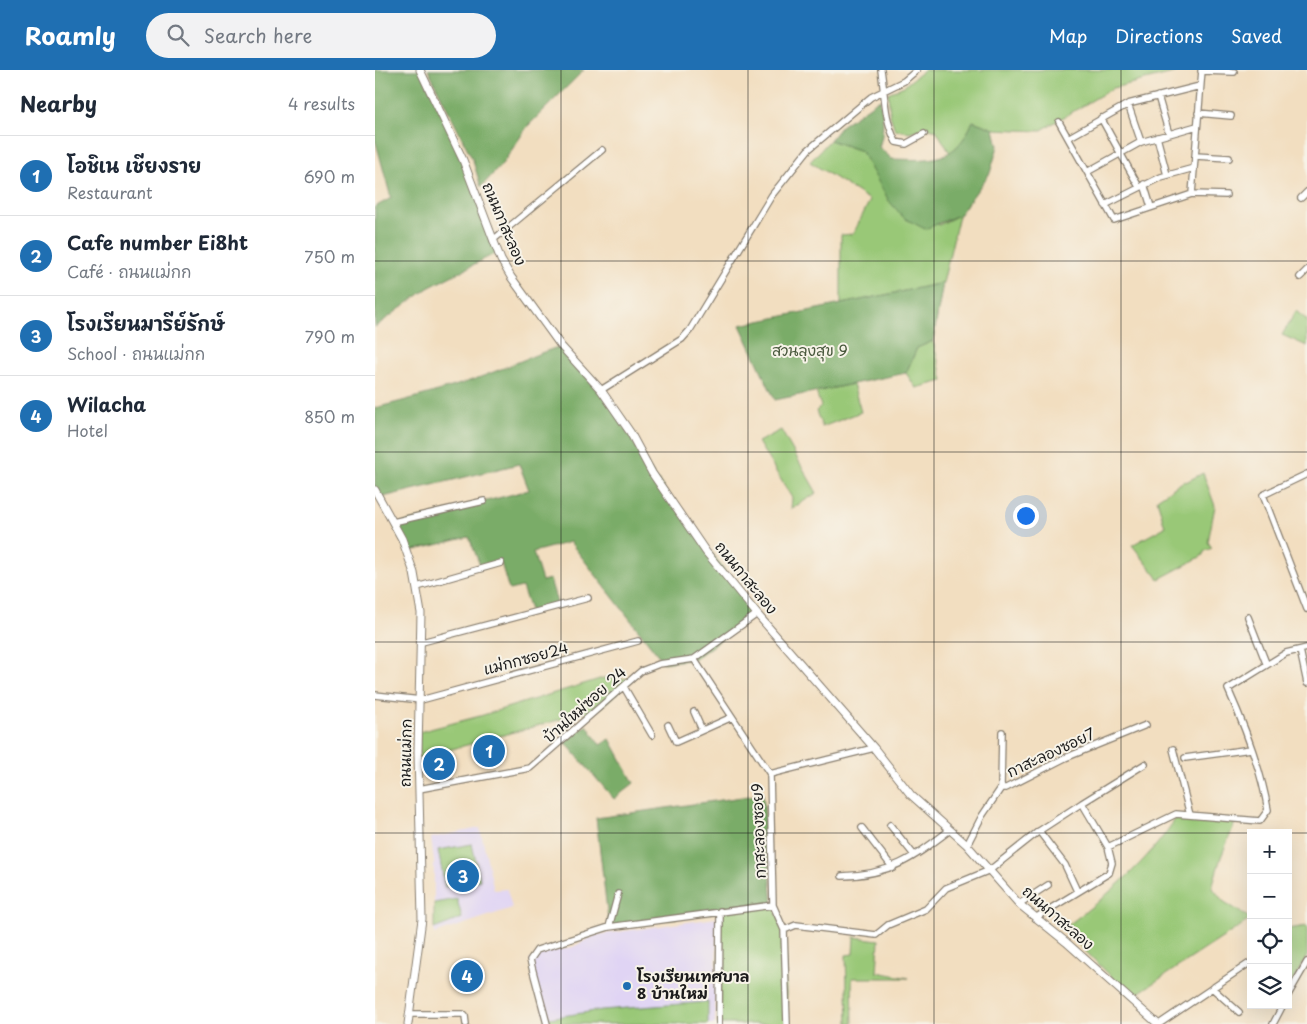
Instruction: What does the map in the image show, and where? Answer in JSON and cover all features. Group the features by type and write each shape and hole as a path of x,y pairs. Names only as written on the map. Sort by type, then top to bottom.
{"street":[{"name":"ถนนกาสะลอง","path":"420,70 463,160 501,260 529,304 561,346 601,390 630,432 652,473 705,552 874,748 911,795 967,845 1019,904 1066,942 1159,1024"},
{"path":"881,70 885,90 885,109 890,131 896,142 906,144 924,134"},
{"path":"601,390 682,339 690,330 771,195 808,150 871,97 904,81 917,70"},
{"path":"1192,194 1201,71 1234,72"},
{"path":"1068,138 1128,104 1200,86"},
{"path":"1158,96 1169,134"},
{"path":"1128,104 1141,142"},
{"path":"1198,113 1231,116"},
{"path":"1101,118 1120,153 1142,185 1151,207"},
{"path":"1059,122 1114,220 1192,194 1225,195"},
{"path":"1087,172 1141,142 1197,126"},
{"path":"1157,137 1167,175"},
{"path":"493,240 601,150"},
{"path":"1195,156 1229,158"},
{"path":"1105,205 1142,185 1167,175 1194,168"},
{"path":"1301,198 1307,192"},
{"path":"1300,276 1307,270"},
{"path":"1307,474 1263,495 1305,599 1307,609"},
{"name":"ถนนแม่กก","path":"375,490 402,539 417,587 421,613 419,790 422,919 408,1024"},
{"path":"393,522 484,501"},
{"path":"417,587 501,563"},
{"path":"422,642 588,598"},
{"name":"บ้านใหม่ซอย 24","path":"419,790 530,768 641,671 650,667 694,659 757,614"},
{"path":"1248,617 1266,664"},
{"name":"แม่กกซอย24","path":"421,700 638,641"},
{"path":"1108,847 1176,814 1260,821 1268,810 1251,750 1228,689 1286,653 1304,649 1307,683"},
{"path":"694,659 770,774"},
{"path":"624,687 652,735"},
{"path":"375,695 421,700"},
{"path":"694,712 702,730"},
{"path":"668,725 676,742 732,716"},
{"name":"กาสะลองซอย7","path":"967,845 982,816 1001,788 1006,788 1065,758 1146,725"},
{"path":"1001,788 1002,732"},
{"name":"กาสะลองซอย9","path":"773,905 770,774 874,748"},
{"path":"1173,749 1190,815"},
{"path":"1185,758 1251,750"},
{"path":"784,930 796,925 876,935 888,925 926,909 946,888 990,870 1039,831 1145,764"},
{"path":"1035,918 1109,873 1112,863 1108,847 1082,803"},
{"path":"890,825 914,855"},
{"path":"862,828 893,868"},
{"path":"842,876 869,875 893,868 950,830"},
{"path":"1039,831 1065,865 1077,891"},
{"path":"1019,904 1048,885"},
{"path":"609,927 618,894"},
{"path":"547,1024 530,960 537,950 609,927 773,905 784,930 787,1024"},
{"path":"719,1024 720,911"},
{"path":"1292,988 1307,962"},
{"path":"1159,1024 1248,964"},
{"path":"1212,988 1239,1012"},
{"path":"1273,1024 1281,1009"},
{"path":"409,1014 463,1014 466,1024"}],"shaded area":[{"path":"480,828 494,890 507,889 512,908 434,934 434,862 431,838"},
{"name":"โรงเรียนเทศบาล 8 บ้านใหม่","path":"717,918 715,1024 547,1024 530,960 538,954 573,947 596,935"}],"green space":[{"path":"375,70 420,70 445,119 498,252 428,288 375,327 375,207 391,198 375,139"},
{"path":"428,70 584,70 527,127 503,163 481,187 472,158"},
{"path":"924,70 1185,70 1113,88 1040,131 994,129 973,121 964,141 950,153 936,130 927,127 910,132 895,130 890,115 888,93 904,86"},
{"path":"880,99 883,123 879,147 892,159 931,158 951,152 959,145 973,121 994,129 998,146 990,173 959,215 925,229 904,218 889,201 861,151 830,140 841,126"},
{"path":"830,140 861,151 875,173 939,225 959,215 943,283 841,304 841,235 853,234 870,200 810,162"},
{"name":"สวนลุงสุข 9","path":"943,283 933,341 917,348 906,373 775,400 740,325"},
{"path":"1296,311 1307,320 1307,346 1282,335"},
{"path":"933,341 943,381 916,388 906,373 917,348"},
{"path":"561,346 601,390 649,468 757,614 694,659 664,663 570,542 533,552 542,581 550,579 557,603 531,613 522,587 509,590 501,563 481,568 469,537 407,552 394,525 529,490 519,464 379,498 375,489 375,408 466,382"},
{"path":"853,384 861,412 822,427 816,411 821,406 816,392"},
{"path":"781,430 817,493 791,509 792,498 758,442"},
{"path":"1203,473 1215,506 1208,542 1212,548 1205,551 1202,556 1159,579 1132,545 1165,527 1157,499 1184,481 1186,482"},
{"path":"603,678 633,679 599,709 419,758 419,732 480,716"},
{"path":"587,725 600,745 610,739 634,783 614,799 565,742"},
{"path":"763,794 773,905 609,927 596,818"},
{"path":"1177,816 1235,823 1221,857 1212,887 1223,901 1247,916 1247,922 1132,997 1063,929 1125,878 1140,864 1166,833"},
{"path":"472,844 480,880 445,887 438,850"},
{"path":"457,899 462,918 434,929 434,903"},
{"path":"773,905 784,930 787,1024 718,1024 720,911"},
{"path":"1307,926 1307,956 1292,982 1292,964 1292,928"},
{"path":"854,937 879,940 877,972 909,978 852,978 853,1024 848,1024 846,955 853,954"},
{"path":"708,1002 708,1024 551,1024 549,1018 602,1010"}],"place":[{"name":"โอชิเน เชียงราย","path":"489,751"},
{"name":"Cafe number Ei8ht","path":"439,764"},
{"name":"โรงเรียนมารีย์รักษ์","path":"463,876"},
{"name":"Wilacha","path":"467,976"},
{"name":"โรงเรียนเทศบาล 8 บ้านใหม่","path":"627,986"}]}
